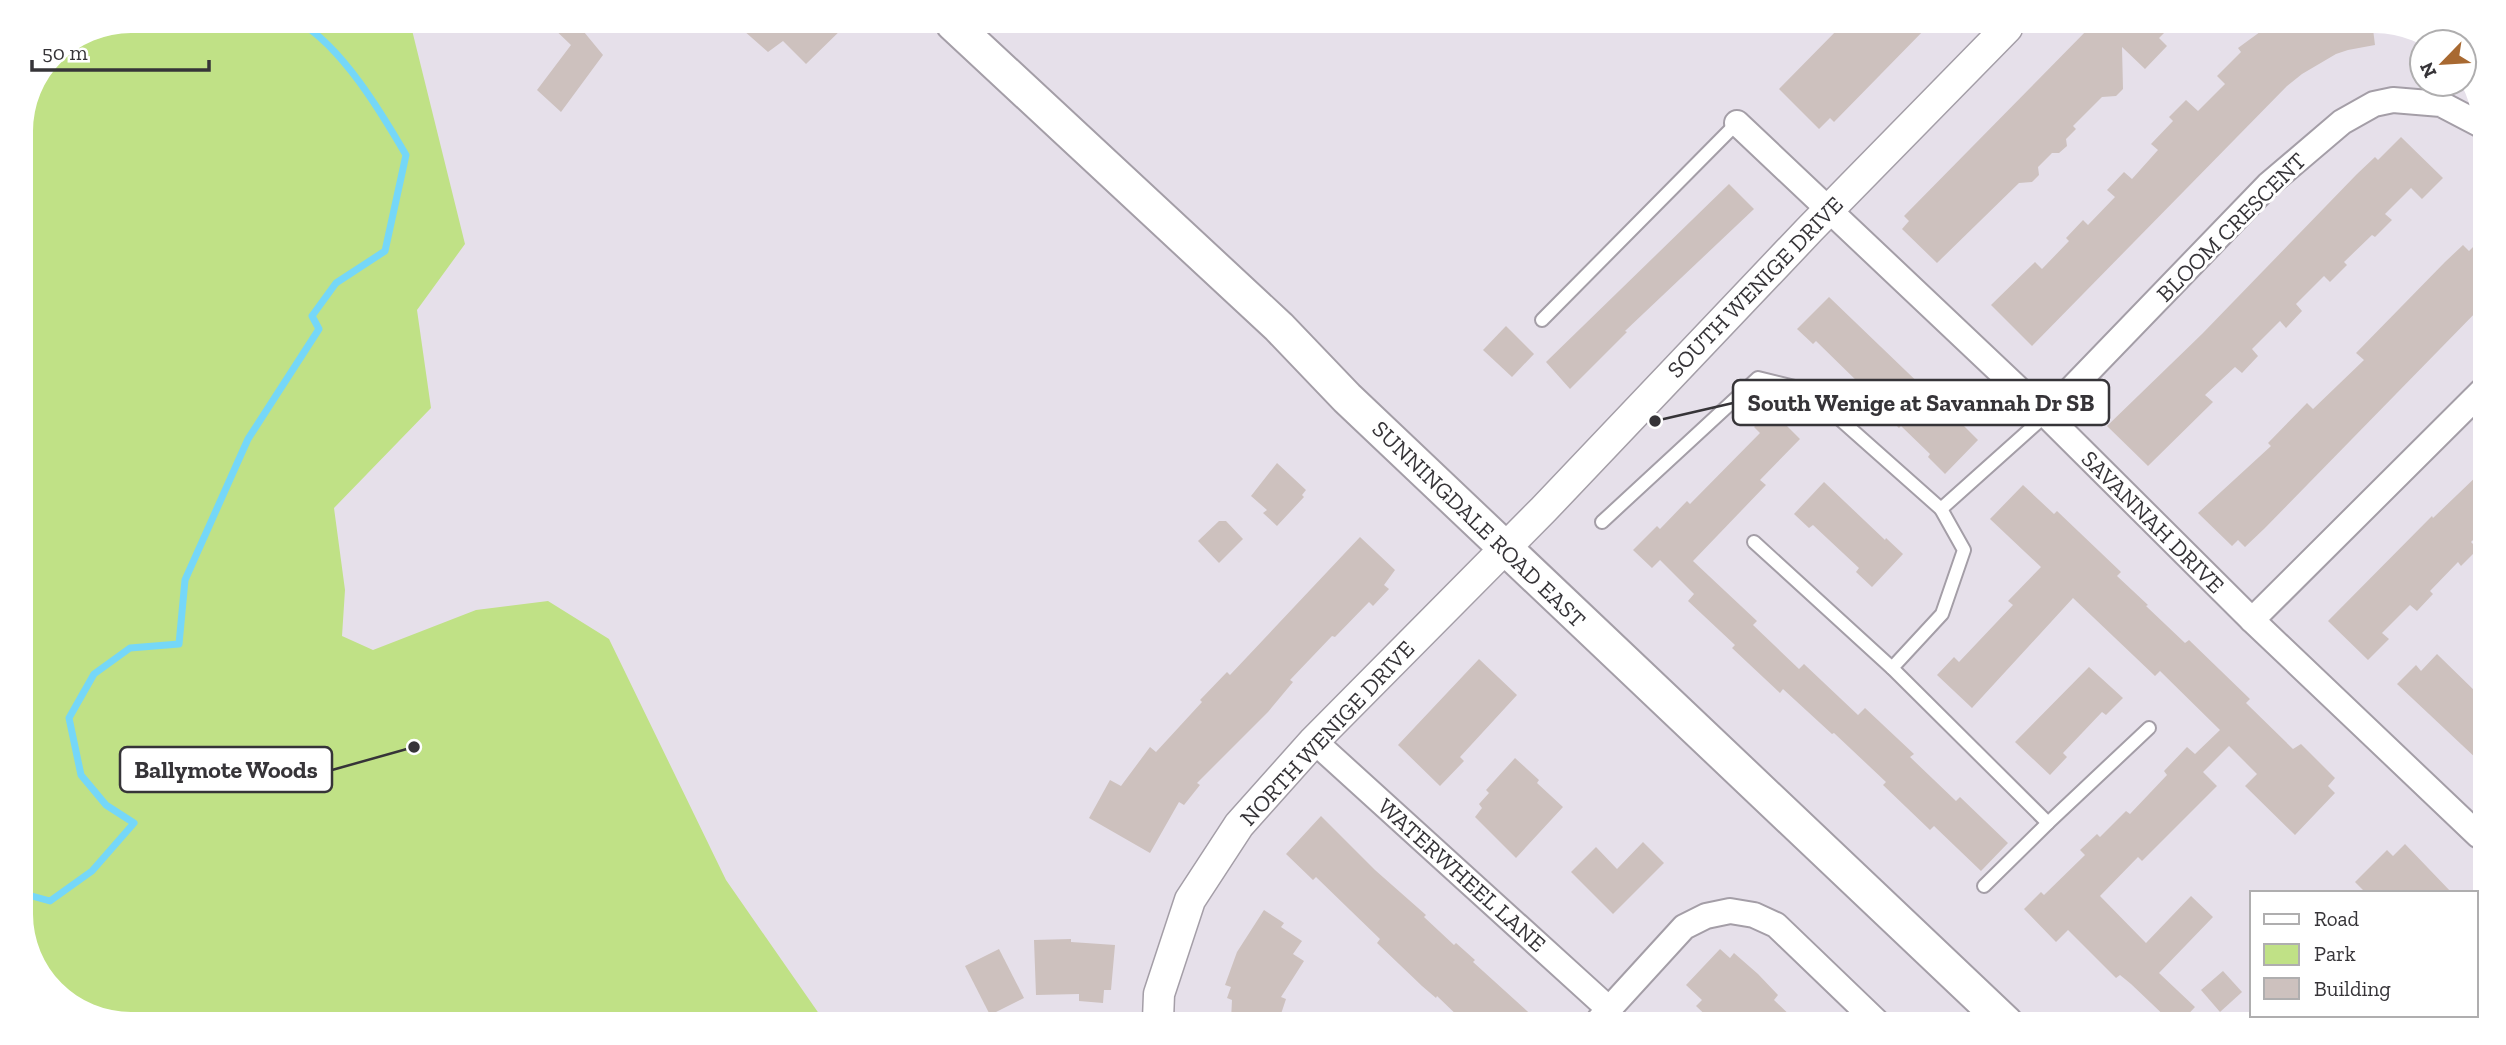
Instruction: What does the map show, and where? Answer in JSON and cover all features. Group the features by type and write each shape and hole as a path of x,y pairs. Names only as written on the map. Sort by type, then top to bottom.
{"main road":[{"name":"SUNNINGDALE ROAD EAST","path":"963,33 1279,327 1347,398 1994,1012"}],"street":[{"name":"SOUTH WENIGE DRIVE","path":"1505,548 2002,33"},
{"name":"BLOOM CRESCENT","path":"2046,415 2267,185 2342,122 2374,104 2393,100 2441,104 2472,120"},
{"name":"SAVANNAH DRIVE","path":"1737,123 2046,415 2252,620 2473,830"},
{"path":"2252,620 2473,400"},
{"name":"NORTH WENIGE DRIVE","path":"1158,1012 1159,994 1190,900 1239,825 1314,741 1505,548"},
{"name":"WATERWHEEL LANE","path":"1314,741 1601,1012"},
{"path":"1607,1012 1684,927 1718,912 1742,912 1776,925 1867,1012"}],"lane":[{"path":"1542,320 1737,123"},
{"path":"1602,522 1758,378 1807,390 1941,509 1964,550 1942,614 1892,668"},
{"path":"1941,509 2046,415"},
{"path":"1754,542 1892,668 2048,823"},
{"path":"1984,886 2149,728"}],"green space":[{"path":"131,33 413,33 465,244 417,310 431,408 334,508 345,590 342,636 373,650 476,610 548,601 609,639 726,880 818,1012 131,1012 112,1010 77,995 50,968 38,945 33,920 33,125 41,94 50,77 62,62 77,50 112,35"}],"building":[{"path":"558,33 585,33 603,55 561,112 537,90 571,45"},
{"path":"746,33 838,33 806,64 783,41 768,52"},
{"path":"1834,33 1921,33 1834,122 1830,118 1819,129 1779,89"},
{"path":"2084,33 2164,33 2159,38 2167,46 2145,69 2122,47 2123,89 2116,96 2102,97 2073,126 2076,129 2066,139 2067,146 2059,153 2052,153 2038,167 2039,175 2032,182 2019,183 1937,263 1902,229 1909,221 1904,216"},
{"path":"2259,33 2374,33 2375,45 2336,54 2287,86 2032,346 1991,305 2035,262 2042,269 2069,241 2066,238 2083,220 2088,225 2115,197 2107,190 2124,172 2132,179 2158,150 2151,144 2173,121 2169,117 2186,100 2198,111 2225,84 2217,76 2241,52 2238,48"},
{"path":"2401,137 2443,178 2422,199 2411,188 2385,214 2392,220 2344,262 2347,265 2330,282 2324,276 2296,304 2302,311 2286,328 2280,321 2252,349 2258,356 2242,373 2235,367 2205,395 2213,402 2148,466 2107,426 2202,334 2357,174 2375,157 2378,160"},
{"path":"1729,184 1754,209 1625,331 1627,332 1570,389 1546,362"},
{"path":"2463,245 2469,251 2473,247 2473,315 2265,528 2245,547 2238,540 2232,546 2198,513 2271,446 2268,443 2307,403 2313,409 2364,360 2356,353 2445,262"},
{"path":"1829,297 1931,395 1928,398 1958,426 1961,423 1978,440 1945,474 1928,457 1930,454 1858,389 1862,386 1816,341 1813,344 1797,329"},
{"path":"1506,326 1534,354 1512,377 1483,350"},
{"path":"1777,404 1791,418 1785,424 1800,439 1760,480 1766,485 1693,561 1757,621 1753,625 1799,669 1804,664 1858,715 1865,708 1914,754 1910,757 1956,801 1960,797 2008,843 1981,871 1934,826 1930,830 1883,785 1886,782 1834,733 1783,689 1780,693 1732,648 1735,645 1688,601 1694,594 1660,560 1652,568 1633,550 1657,526 1660,529 1687,501 1690,504 1760,433 1754,427"},
{"path":"1277,463 1306,490 1302,495 1304,497 1277,526 1263,513 1267,510 1251,496"},
{"path":"2473,480 2473,554 2461,566 2458,562 2430,591 2433,594 2417,611 2410,605 2382,633 2389,639 2368,660 2328,621 2432,516 2433,518"},
{"path":"1824,482 1903,554 1872,587 1856,572 1859,568 1813,525 1809,528 1794,514"},
{"path":"2023,485 2054,514 2057,511 2121,572 2117,576 2148,605 2146,606 2185,643 2189,640 2250,699 2246,703 2293,749 2301,744 2335,778 2328,786 2335,793 2295,835 2245,786 2257,774 2229,746 2203,772 2217,786 2142,861 2138,857 2100,896 2146,943 2191,896 2213,917 2159,973 2195,1007 2190,1012 2160,1012 2120,975 2116,978 2068,930 2056,942 2024,909 2041,892 2044,895 2085,855 2080,850 2097,834 2100,837 2126,811 2130,814 2167,775 2164,771 2187,747 2195,754 2220,730 2160,671 2155,676 2073,598 1972,708 1937,675 1954,657 1959,662 2013,605 2008,601 2041,567 1990,519"},
{"path":"1219,521 1226,521 1243,539 1219,563 1198,541"},
{"path":"1360,537 1395,570 1384,585 1389,589 1373,606 1369,602 1335,637 1332,636 1290,680 1293,682 1268,712 1197,783 1200,785 1184,805 1179,802 1150,853 1089,818 1110,780 1121,786 1150,747 1156,752 1202,702 1200,700 1227,672 1230,675"},
{"path":"2437,654 2473,689 2473,755 2397,684 2416,665 2421,671"},
{"path":"1479,659 1517,695 1460,757 1464,761 1440,786 1398,745"},
{"path":"2089,667 2123,698 2106,715 2102,712 2063,753 2067,757 2050,775 2015,742"},
{"path":"1515,758 1563,807 1516,858 1475,817 1482,808 1479,804 1489,793 1486,790"},
{"path":"1321,816 1375,870 1426,915 1424,917 1475,960 1473,962 1528,1012 1454,1012 1377,943 1380,939 1316,877 1313,880 1286,854"},
{"path":"1643,842 1664,863 1613,914 1571,872 1596,847 1617,869"},
{"path":"2405,844 2450,891 2364,891 2355,882 2387,850 2393,856"},
{"path":"1264,910 1284,923 1281,927 1302,941 1293,954 1304,961 1281,997 1286,999 1282,1012 1231,1012 1232,1000 1227,998 1231,987 1225,985 1237,952"},
{"path":"1071,939 1071,942 1115,945 1111,990 1104,990 1103,1003 1079,1001 1079,994 1036,995 1034,940"},
{"path":"999,949 1024,998 996,1012 988,1012 965,966"},
{"path":"1720,949 1730,958 1734,953 1758,974 1778,995 1774,1000 1787,1012 1702,1012 1696,1006 1702,1000 1686,985"},
{"path":"2223,971 2242,992 2220,1012 2201,990"}],"waterway":[{"path":"33,896 50,901 92,871 134,823 106,805 81,775 69,718 94,674 130,648 179,644 185,580 248,439 319,329 312,316 336,283 385,251 406,155 359,82 315,33"}],"place":[{"name":"South Wenige at Savannah Dr SB","path":"1655,421"},
{"name":"Ballymote Woods","path":"414,747"}]}
